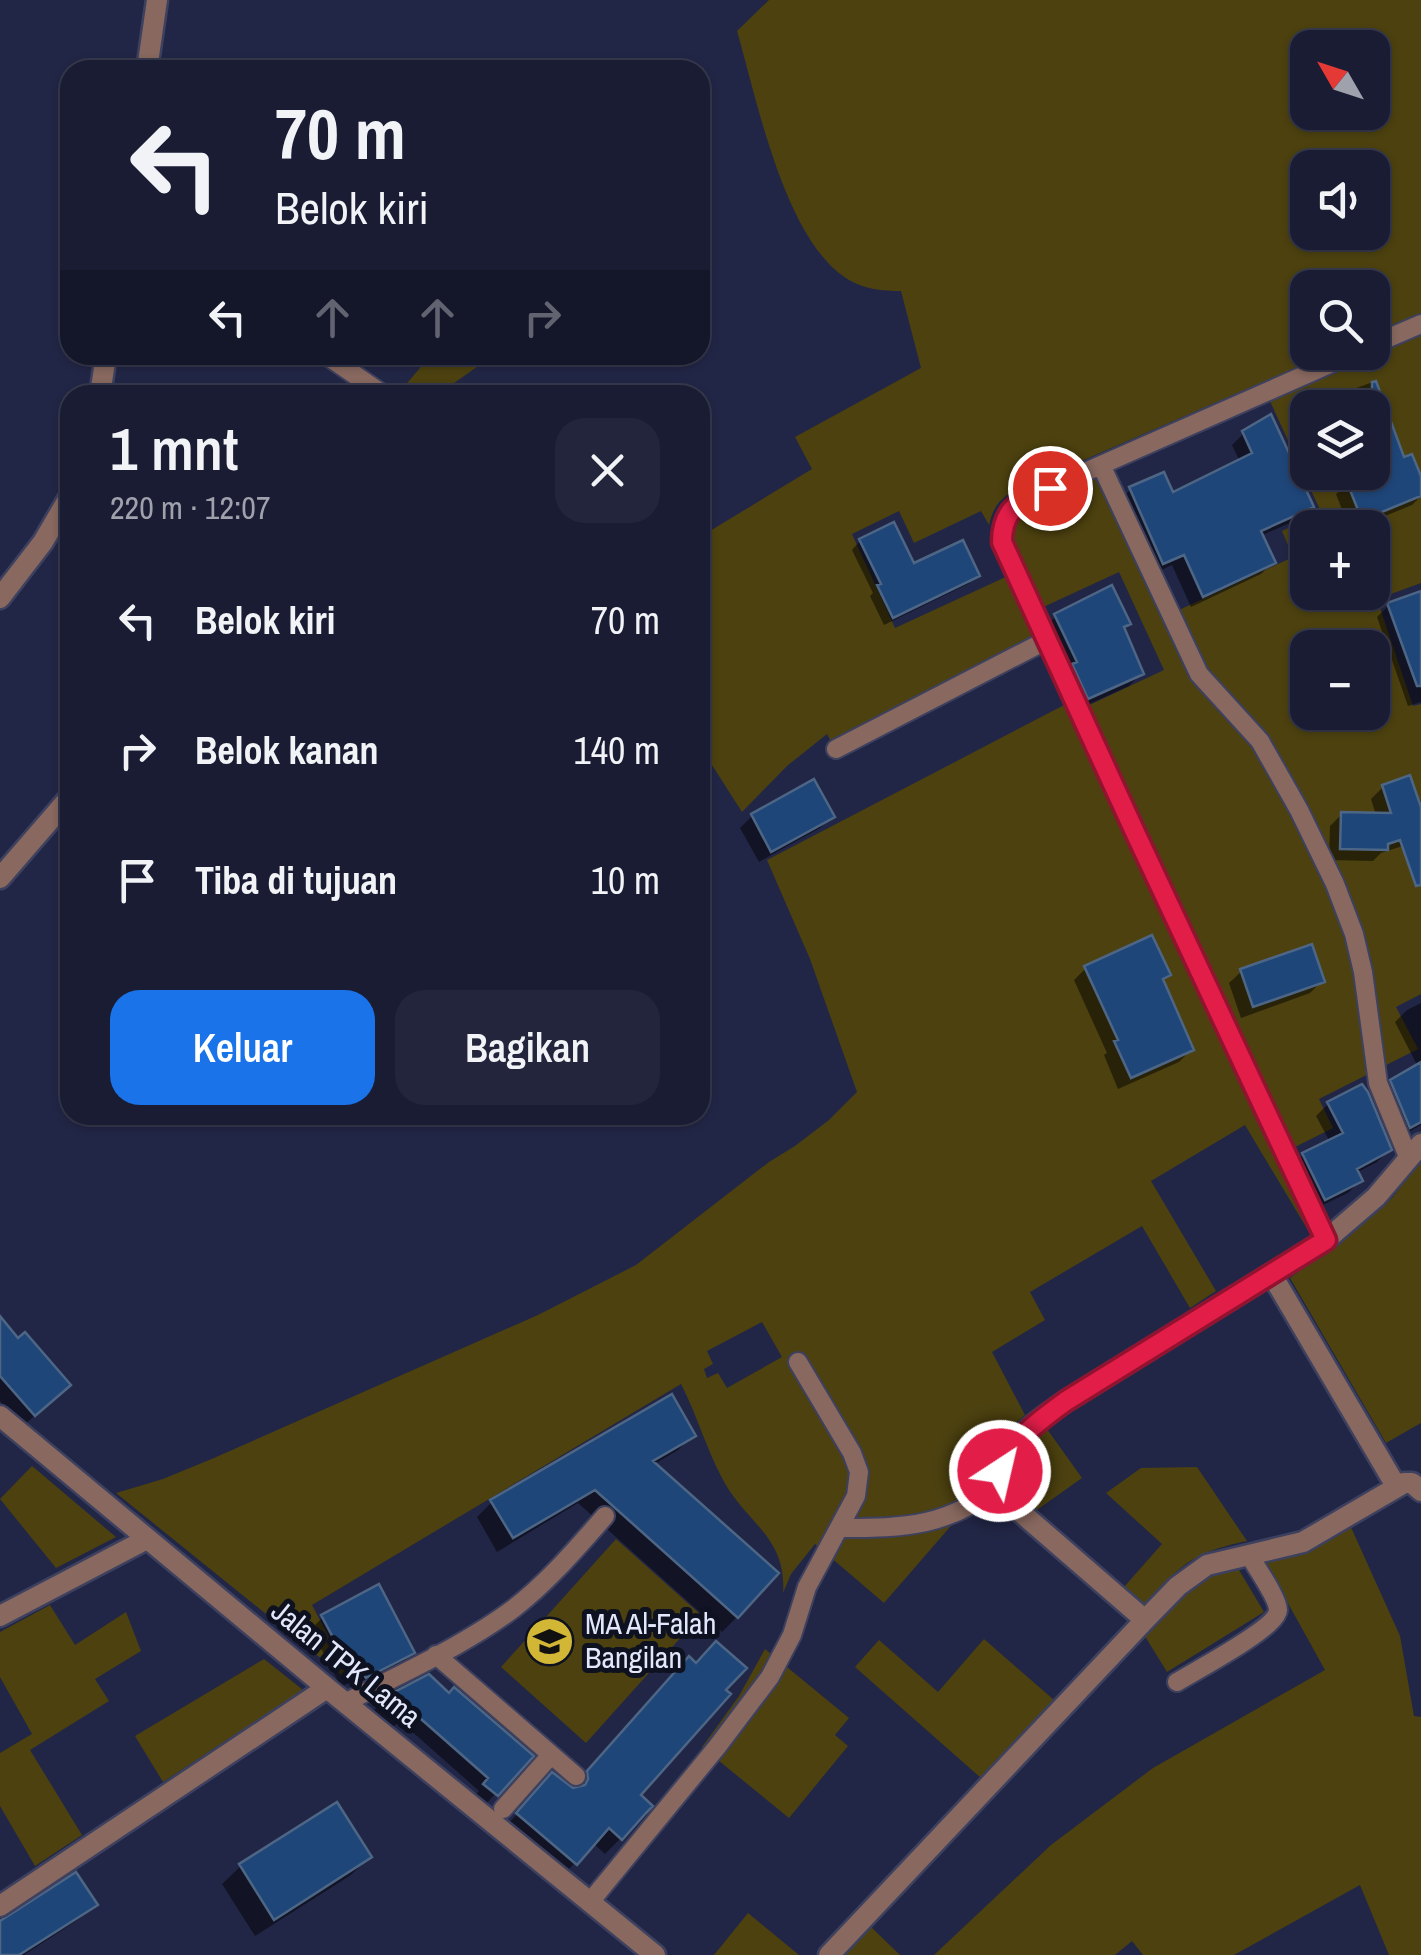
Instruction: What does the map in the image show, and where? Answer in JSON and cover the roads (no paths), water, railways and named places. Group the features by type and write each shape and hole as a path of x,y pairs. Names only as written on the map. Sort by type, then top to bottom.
{"street":[{"path":"148,60 157,0"},
{"path":"0,598 60,513"},
{"path":"0,878 60,809"},
{"path":"1144,1620 1017,1509 1001,1484 1000,1471 1006,1456 1046,1416 1326,1240 1376,1198 1415,1151"},
{"path":"1272,1276 1396,1486"},
{"name":"Jalan TPK Lama","path":"0,1416 326,1688 656,1955"},
{"path":"829,1955 1144,1620 1199,1569 1217,1561 1303,1542 1396,1486 1412,1483 1421,1491"},
{"path":"0,1616 147,1539"},
{"path":"0,1906 326,1688"}],"lane":[{"path":"1390,338 1421,324"},
{"path":"340,365 370,385"},
{"path":"1316,370 1024,499 1008,515 1002,542 1326,1240"},
{"path":"1102,465 1199,674 1260,741 1335,884 1363,972 1378,1082 1415,1151"},
{"path":"836,749 1047,640"},
{"path":"590,1902 770,1676 792,1634 806,1587 856,1496 860,1472 798,1362"},
{"path":"840,1528 898,1527 934,1521 980,1502 1001,1484"},
{"path":"345,1703 469,1637 512,1609 563,1563 605,1516"},
{"path":"1177,1682 1262,1631 1277,1616 1278,1608 1249,1555"},
{"path":"436,1655 576,1776"},
{"path":"503,1809 552,1755"}],"place":[{"name":"MA Al-Falah Bangilan","path":"550,1641"}]}
